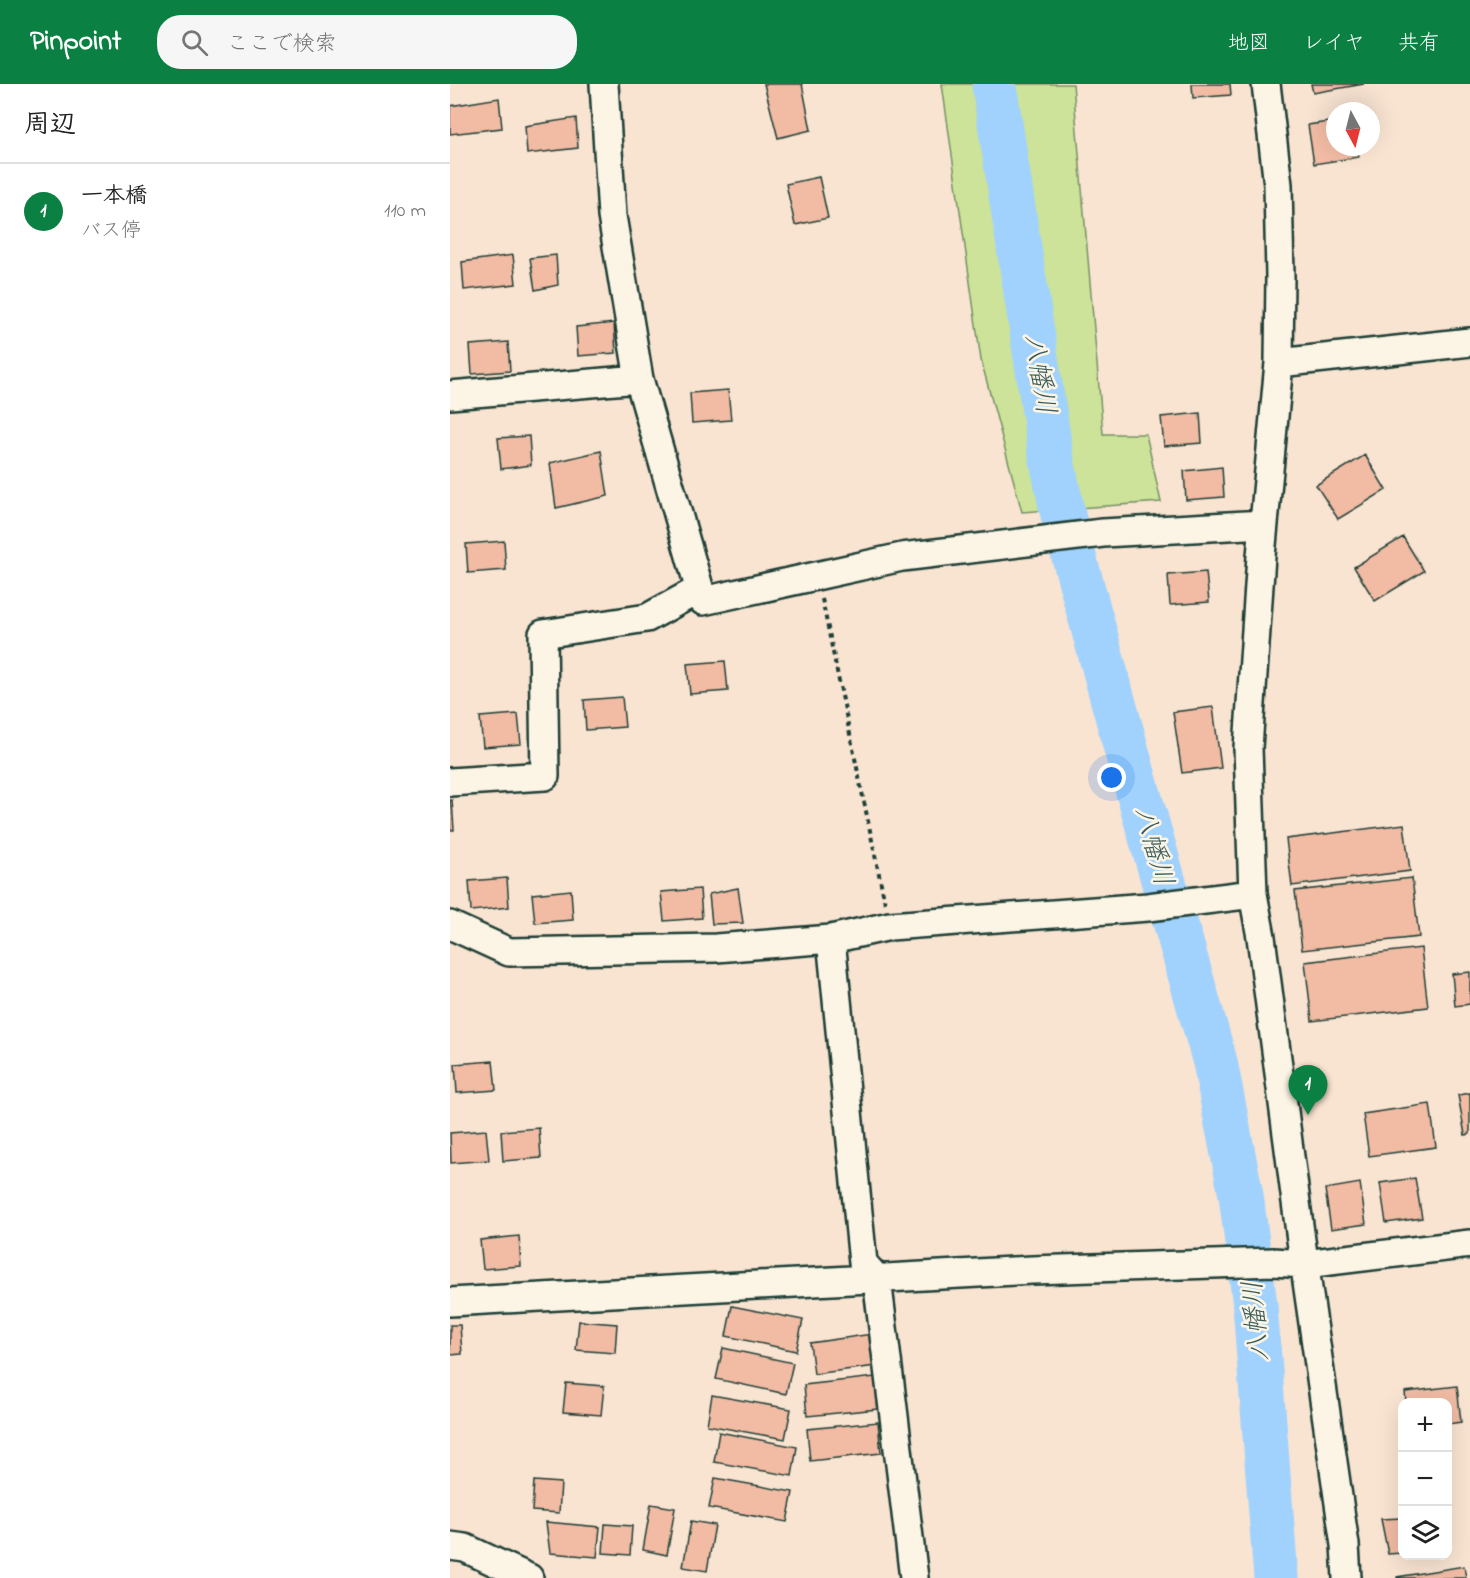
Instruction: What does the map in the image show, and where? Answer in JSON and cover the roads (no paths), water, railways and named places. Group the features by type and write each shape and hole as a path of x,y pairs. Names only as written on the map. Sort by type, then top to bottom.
{"street":[{"path":"604,84 612,216 639,380 703,601 902,557 1103,533 1264,524"},
{"path":"1266,84 1278,186 1279,363 1264,524 1248,748 1252,894 1261,937 1345,1545 1347,1578"},
{"path":"1279,363 1470,342"},
{"path":"450,395 639,380"},
{"path":"450,782 545,776 543,634 646,618 698,590"},
{"path":"450,925 509,952 716,948 831,939 890,926 1148,907 1252,894"},
{"path":"831,939 863,1263 878,1279 914,1578"},
{"path":"450,1302 1032,1270 1273,1262 1305,1264 1470,1244"},
{"path":"450,1546 465,1548 528,1578"}],"waterway":[{"name":"八幡川","path":"994,84 1051,456 1064,520 1215,1062 1241,1195 1255,1305 1276,1578"}],"place":[{"name":"一本橋","path":"1308,1115"}]}
